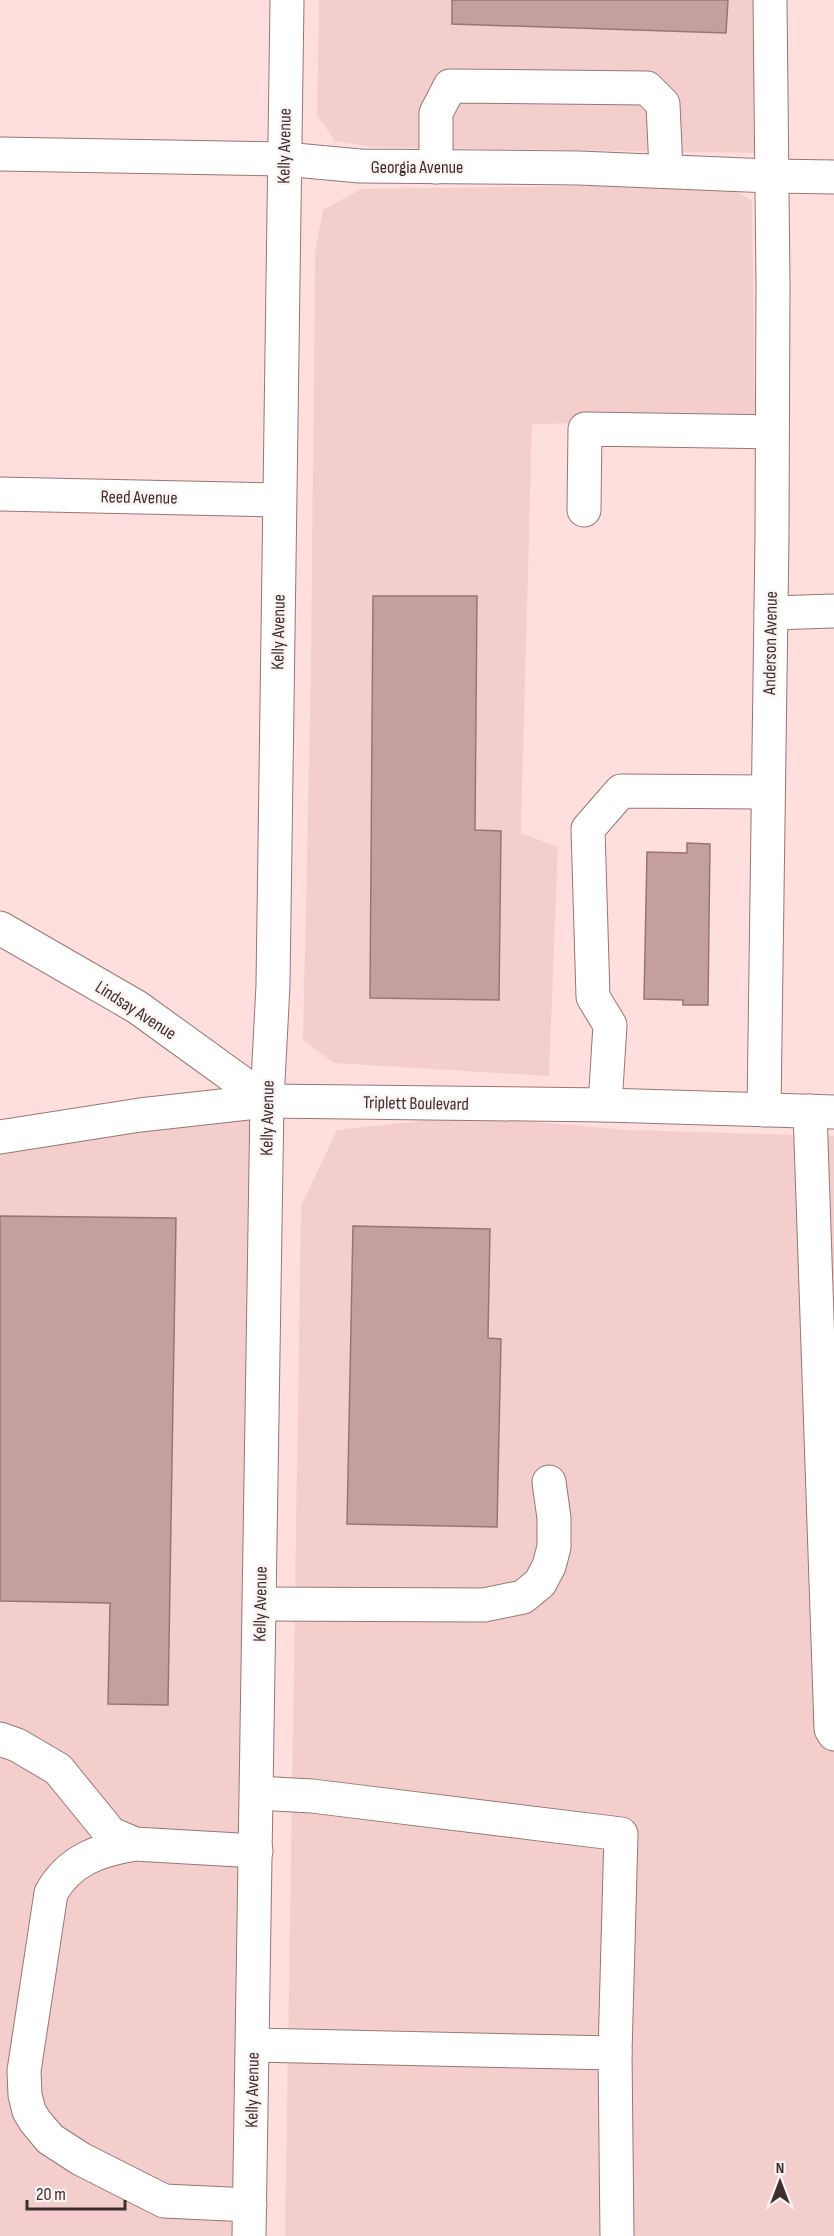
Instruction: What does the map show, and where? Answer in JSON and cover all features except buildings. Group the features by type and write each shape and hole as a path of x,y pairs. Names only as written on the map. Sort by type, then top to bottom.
{"main road":[{"name":"Kelly Avenue","path":"249,2220 267,1101 273,985 286,0"},
{"name":"Anderson Avenue","path":"764,1110 773,284 770,0"},
{"path":"436,167 436,113 450,86 646,88 663,104 666,170"},
{"name":"Georgia Avenue","path":"0,154 284,159 360,166 666,170 834,177"},
{"path":"584,510 585,429 772,432"},
{"name":"Reed Avenue","path":"0,494 278,500"},
{"path":"771,613 834,611"},
{"path":"605,1106 610,1025 593,997 588,829 621,791 768,792"},
{"name":"Lindsay Avenue","path":"0,928 137,1007 267,1101"},
{"name":"Triplett Boulevard","path":"0,1137 140,1115 267,1101 822,1112"},
{"path":"822,1112 831,1729 834,1734"},
{"path":"260,1604 484,1605 523,1597 540,1583 549,1566 554,1547 554,1518 549,1482"},
{"path":"0,1739 17,1745 58,1768 111,1834 135,1844"},
{"path":"257,1793 312,1796 621,1834 615,2053 617,2236"},
{"path":"249,2220 164,2201 105,2172 50,2139 29,2111 25,2095 24,2072 51,1893 58,1880 86,1858 105,1849 135,1844 256,1851"},
{"path":"253,2046 615,2053"}],"shaded area":[{"path":"319,0 755,0 757,153 373,147 335,141 317,115"},
{"path":"668,185 730,187 752,201 755,420 532,424 521,833 558,847 549,1076 334,1063 303,1040 311,665 315,252 323,210 361,189"},
{"path":"267,1101 249,2236 0,2236 0,1137"},
{"path":"467,1116 628,1130 834,1136 834,2236 285,2236 301,1206 337,1130"}]}
